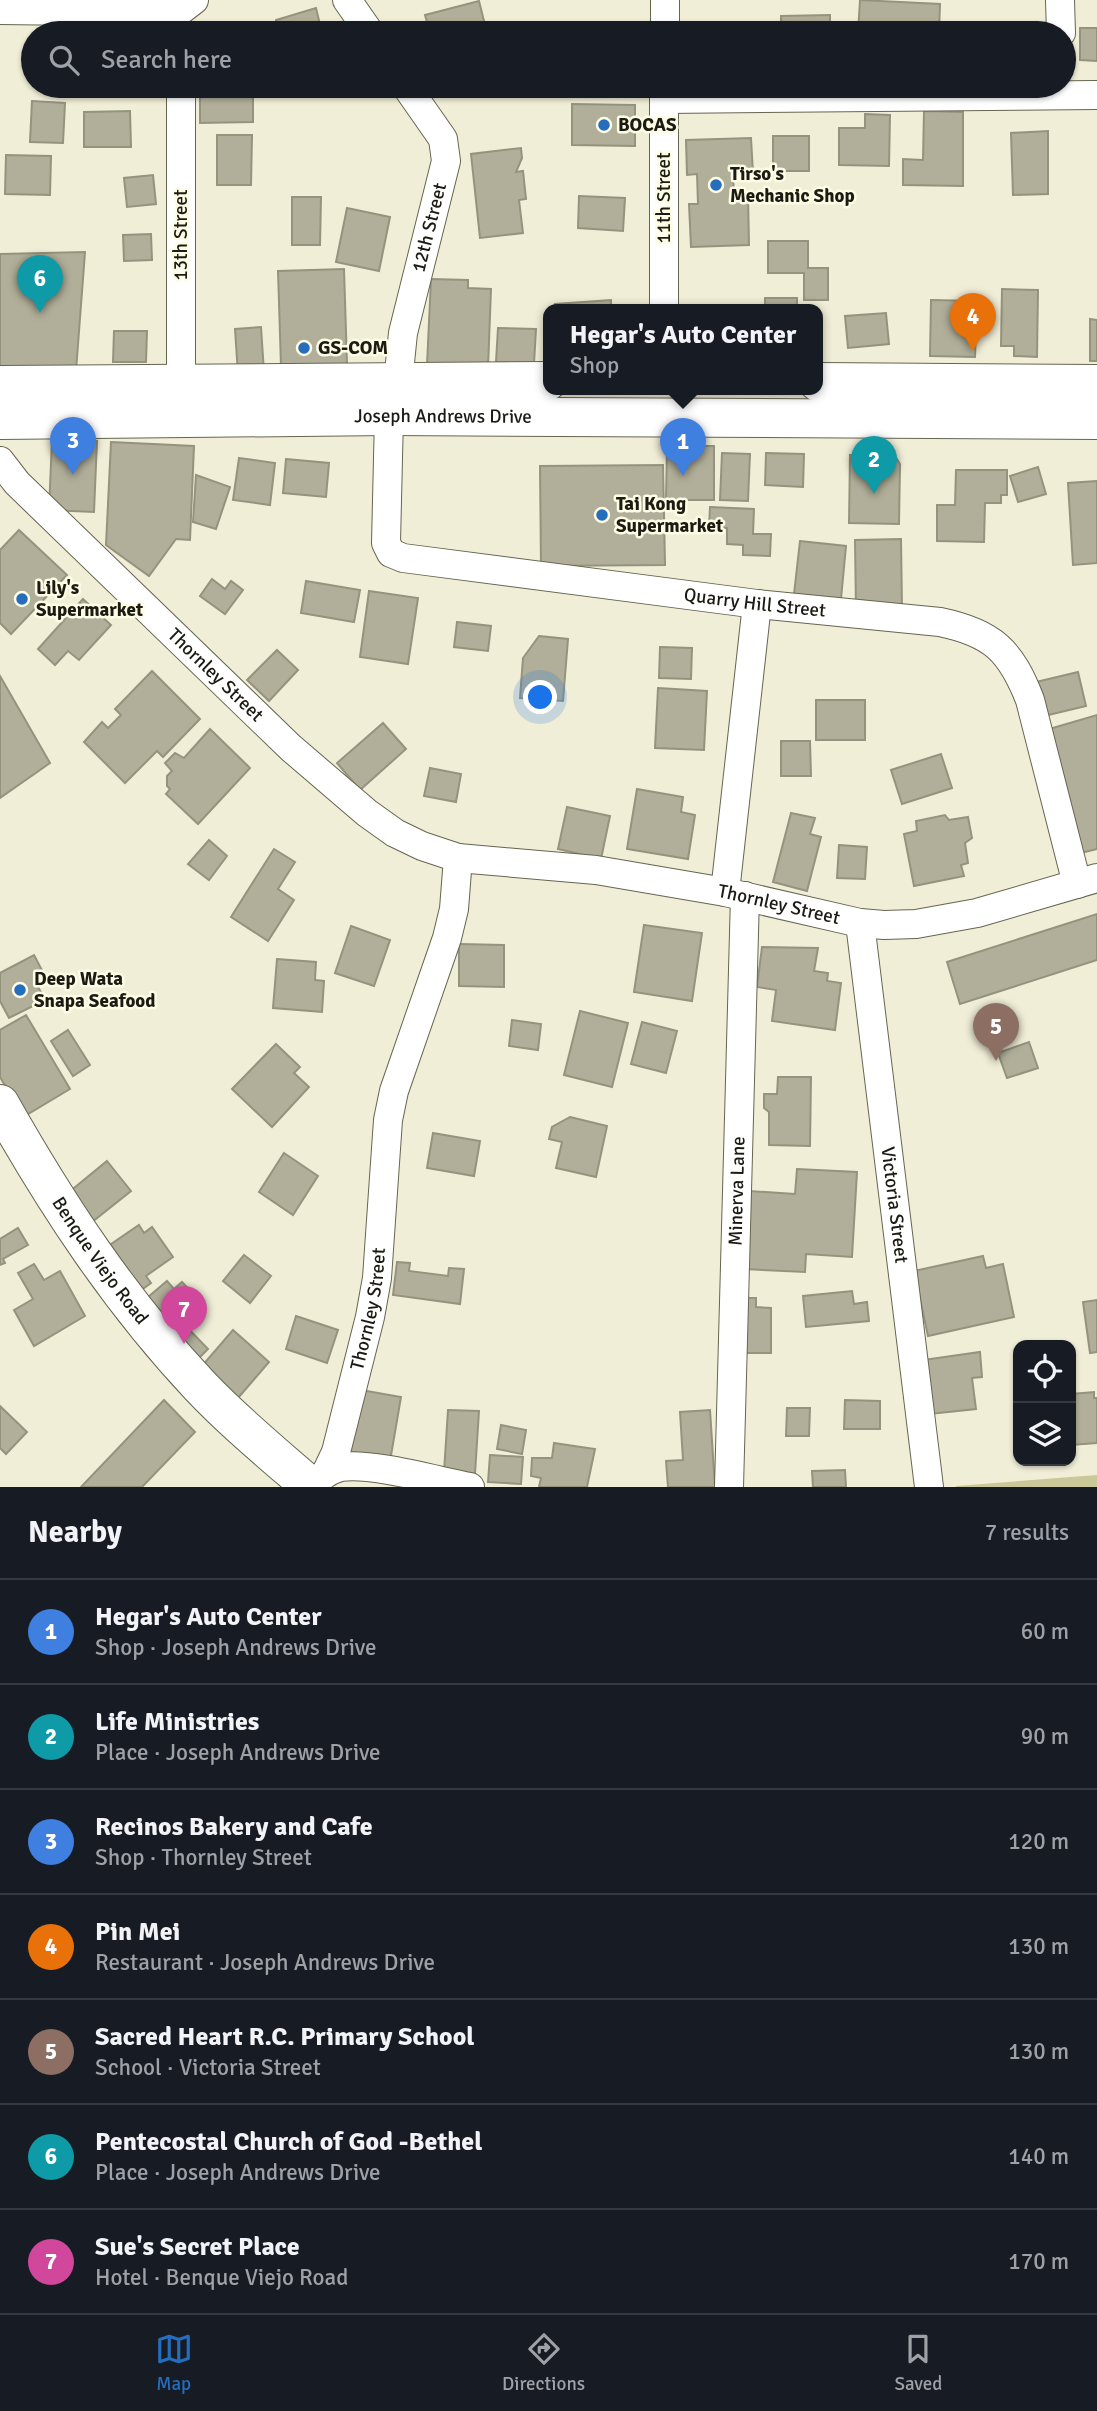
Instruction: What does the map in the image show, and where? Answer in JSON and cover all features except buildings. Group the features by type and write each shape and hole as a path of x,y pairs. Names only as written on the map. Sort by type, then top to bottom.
{"main road":[{"name":"Joseph Andrews Drive","path":"0,419 394,399 543,382"},
{"path":"823,382 1097,384"},
{"name":"Joseph Andrews Drive","path":"0,385 181,384 394,399 1097,420"},
{"name":"Benque Viejo Road","path":"0,1104 67,1217 149,1328 202,1388 316,1482"}],"street":[{"path":"347,0 362,21"},
{"path":"665,0 665,21"},
{"path":"1060,0 1061,21"},
{"path":"0,10 185,14"},
{"path":"1076,92 1097,95"},
{"name":"13th Street","path":"181,98 181,384"},
{"name":"12th Street","path":"394,399 403,333 446,161 443,139 414,98"},
{"name":"11th Street","path":"664,98 664,304"},
{"name":"Quarry Hill Street","path":"394,399 386,542 391,553 403,558 757,604 940,622 984,635 1004,652 1020,674 1087,881"},
{"name":"Thornley Street","path":"0,461 17,483 291,748 366,813 395,833 422,846 458,858 586,869 735,894 860,923 884,925 947,920 1087,881"},
{"name":"Minerva Lane","path":"729,1487 735,894 757,604"},
{"name":"Thornley Street","path":"316,1482 335,1452 370,1317 377,1278 388,1119 394,1091 447,938 454,909 458,858"},
{"name":"Victoria Street","path":"860,923 929,1487"},
{"path":"316,1482 343,1467 364,1467 470,1487"}],"shaded area":[{"path":"1097,1475 1097,1487 956,1487 956,1486"}],"place":[{"name":"BOCAS","path":"604,125"},
{"name":"Tirso's Mechanic Shop","path":"716,185"},
{"name":"Pentecostal Church of God -Bethel","path":"40,313"},
{"name":"GS-COM","path":"304,348"},
{"name":"Pin Mei","path":"973,351"},
{"name":"Recinos Bakery and Cafe","path":"73,475"},
{"name":"Hegar's Auto Center","path":"683,476"},
{"name":"Life Ministries","path":"874,494"},
{"name":"Tai Kong Supermarket","path":"602,515"},
{"name":"Lily's Supermarket","path":"22,599"},
{"name":"Deep Wata Snapa Seafood","path":"20,990"},
{"name":"Sacred Heart R.C. Primary School","path":"996,1061"},
{"name":"Sue's Secret Place","path":"184,1344"}]}
